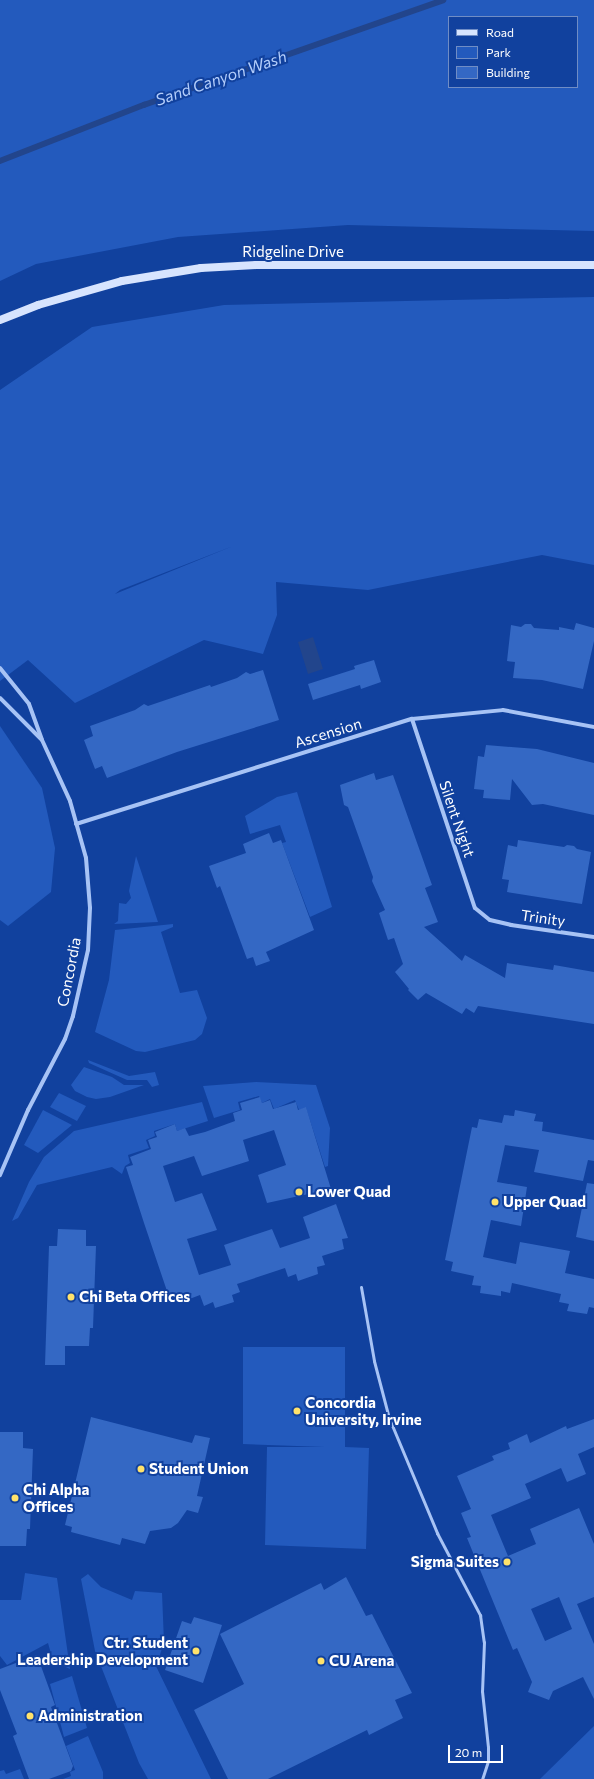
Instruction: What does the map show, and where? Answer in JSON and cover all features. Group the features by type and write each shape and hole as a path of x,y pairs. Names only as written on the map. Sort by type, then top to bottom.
{"street":[{"name":"Ridgeline Drive","path":"0,320 38,305 122,281 201,268 256,264 594,265"},
{"name":"Concordia","path":"0,668 29,704 42,740 70,801 86,858 90,908 88,950 65,1038 28,1110 0,1175"},
{"name":"Concordia","path":"0,698 42,740"},
{"name":"Ascension","path":"76,824 412,719 503,710 594,727"},
{"name":"Silent Night","path":"412,719 475,908 490,920"},
{"name":"Trinity","path":"490,920 511,925 594,937"}],"lane":[{"path":"361,1287 374,1361 389,1418 437,1533 480,1615 484,1642 482,1691 488,1747 482,1779"}],"green space":[{"path":"0,0 594,0 594,231 348,225 178,237 36,264 0,281"},
{"path":"594,297 594,565 542,555 368,590 276,582 277,615 263,654 204,640 75,703 28,660 0,681 0,390 92,327 224,305","holes":["233,546 115,594 120,590"]},
{"path":"0,726 42,788 55,848 51,892 8,926 0,920"},
{"path":"297,792 332,907 310,917 282,843 286,842 280,825 250,834 245,816 277,797"},
{"path":"136,856 158,922 114,924 118,921 119,903 126,904 131,898 129,891"},
{"path":"173,924 173,927 161,932 180,993 197,990 207,1018 202,1034 195,1040 145,1052 136,1051 95,1032 109,980 115,930"},
{"path":"88,1060 129,1076 155,1072 159,1085 152,1087 147,1080 127,1080 89,1063"},
{"path":"84,1067 112,1077 124,1085 144,1085 110,1097 96,1099 87,1097 75,1091 71,1085"},
{"path":"256,1082 316,1085 330,1128 328,1166 325,1167 306,1108 299,1110 295,1100 274,1109 270,1099 262,1103 259,1096 238,1102 240,1110 214,1118 203,1086"},
{"path":"59,1093 86,1106 77,1121 50,1107"},
{"path":"202,1102 208,1121 177,1131 175,1124 154,1131 155,1136 146,1140 149,1148 128,1155 130,1163 125,1166 122,1174 112,1167 37,1185 18,1218 12,1221 29,1182 44,1157 74,1131"},
{"path":"43,1110 72,1125 38,1153 24,1145"},
{"path":"243,1347 345,1347 345,1447 369,1448 366,1549 265,1545 267,1447 325,1447 243,1444"},
{"path":"25,1573 57,1578 70,1669 53,1661 48,1643 7,1665 0,1656 0,1600 21,1600"},
{"path":"88,1574 101,1587 132,1600 135,1591 162,1593 164,1642 159,1658 153,1660 211,1779 148,1779 139,1763 95,1651 81,1579"},
{"path":"72,1676 87,1728 64,1737 50,1684"},
{"path":"594,1726 594,1779 540,1779"},
{"path":"88,1736 103,1772 103,1779 63,1779 71,1776 70,1772 75,1770 66,1746"},
{"path":"20,1769 24,1779 0,1779 0,1771 4,1770 6,1774"}],"shaded area":[{"path":"313,637 323,669 308,674 298,642"}],"building":[{"path":"576,623 594,628 594,641 583,689 542,680 513,678 515,662 507,661 511,625 521,627 525,624 531,624 534,628 559,630 559,627 574,630"},
{"path":"374,660 381,682 361,689 360,685 313,700 308,684 355,669 354,666"},
{"path":"263,670 279,720 177,752 107,778 102,766 95,769 84,740 93,736 90,726 135,710 144,704 148,706 210,685 211,687 237,678 246,672 250,674"},
{"path":"486,745 537,749 594,763 594,815 543,804 532,805 512,779 510,800 483,798 484,790 474,789 478,756 484,757"},
{"path":"374,773 376,780 393,775 432,885 425,888 438,922 424,927 462,961 465,955 505,978 507,963 553,970 554,965 594,972 594,1024 478,1006 474,1013 466,1008 462,1014 426,993 418,1000 408,990 409,989 395,972 403,964 394,938 388,940 379,913 385,910 372,881 373,877 348,807 344,805 340,785"},
{"path":"269,833 273,843 281,840 314,930 266,952 270,961 256,966 253,957 247,959 220,886 217,888 209,866 246,853 243,844"},
{"path":"518,840 564,847 567,845 574,846 577,849 591,852 582,904 507,892 509,880 502,879 508,845 517,847"},
{"path":"260,1097 262,1103 270,1100 273,1109 296,1102 298,1110 306,1107 331,1189 267,1203 258,1175 286,1165 274,1130 243,1140 249,1161 202,1176 194,1156 163,1166 175,1202 202,1193 217,1230 187,1239 199,1275 231,1265 224,1245 272,1229 280,1248 310,1238 303,1217 336,1204 348,1238 342,1239 344,1249 322,1256 325,1265 317,1267 318,1274 298,1281 296,1274 288,1277 285,1268 237,1284 240,1292 232,1295 234,1302 215,1308 213,1302 204,1306 200,1295 179,1303 176,1295 169,1297 126,1167 133,1165 130,1157 151,1149 148,1140 157,1137 155,1132 175,1124 177,1131 185,1128 189,1136 205,1132 235,1121 233,1113 242,1110 240,1103"},
{"name":"Upper Quad","path":"515,1110 536,1114 534,1121 543,1122 542,1131 594,1140 594,1161 588,1160 583,1181 534,1172 539,1150 505,1145 497,1182 527,1187 521,1226 491,1220 483,1257 516,1264 520,1242 570,1251 565,1273 594,1279 594,1308 589,1307 587,1314 567,1311 569,1304 559,1302 561,1294 512,1283 510,1293 501,1291 501,1296 480,1293 481,1286 472,1285 474,1276 451,1271 453,1262 445,1260 472,1127 477,1128 479,1119 502,1123 504,1115 514,1116"},
{"name":"Upper Quad","path":"587,1183 594,1184 594,1241 576,1237"},
{"name":"Chi Beta Offices","path":"58,1229 86,1230 86,1246 96,1246 93,1328 90,1328 89,1346 65,1346 65,1365 45,1365 49,1246 57,1246"},
{"name":"Student Union","path":"91,1417 192,1443 195,1435 210,1438 197,1496 203,1497 198,1513 187,1510 178,1523 171,1528 150,1531 145,1544 122,1538 120,1545 71,1532 72,1527 65,1525"},
{"name":"Sigma Suites","path":"594,1419 594,1447 578,1454 586,1474 567,1482 561,1468 525,1484 531,1498 491,1515 508,1556 536,1544 530,1529 579,1508 594,1544 594,1597 577,1604 594,1644 594,1699 583,1677 553,1691 549,1700 528,1692 532,1682 517,1648 513,1650 467,1538 471,1537 461,1513 471,1509 457,1476 494,1460 492,1456 510,1449 508,1443 527,1434 530,1443 566,1426 567,1429","holes":["559,1597 572,1629 545,1641 531,1609"]},
{"name":"Chi Alpha Offices","path":"0,1432 23,1432 23,1448 33,1449 30,1529 27,1529 26,1546 0,1546"},
{"name":"CU Arena","path":"346,1577 366,1616 372,1614 412,1693 395,1700 403,1718 369,1735 367,1730 268,1779 228,1779 194,1710 244,1684 220,1634 321,1583 324,1590"},
{"name":"Ctr. Student Leadership Development","path":"194,1617 222,1625 203,1683 165,1670 182,1621 191,1624"},
{"name":"Administration","path":"37,1655 55,1705 51,1707 73,1766 71,1771 49,1779 29,1779 13,1736 17,1734 0,1690 0,1669"}],"waterway":[{"name":"Sand Canyon Wash","path":"0,161 144,105 443,0"}],"place":[{"name":"Lower Quad","path":"299,1192"},
{"name":"Upper Quad","path":"495,1202"},
{"name":"Chi Beta Offices","path":"71,1297"},
{"name":"Concordia University, Irvine","path":"297,1411"},
{"name":"Student Union","path":"141,1469"},
{"name":"Chi Alpha Offices","path":"15,1498"},
{"name":"Sigma Suites","path":"507,1562"},
{"name":"Ctr. Student Leadership Development","path":"196,1651"},
{"name":"CU Arena","path":"321,1661"},
{"name":"Administration","path":"30,1716"}]}
